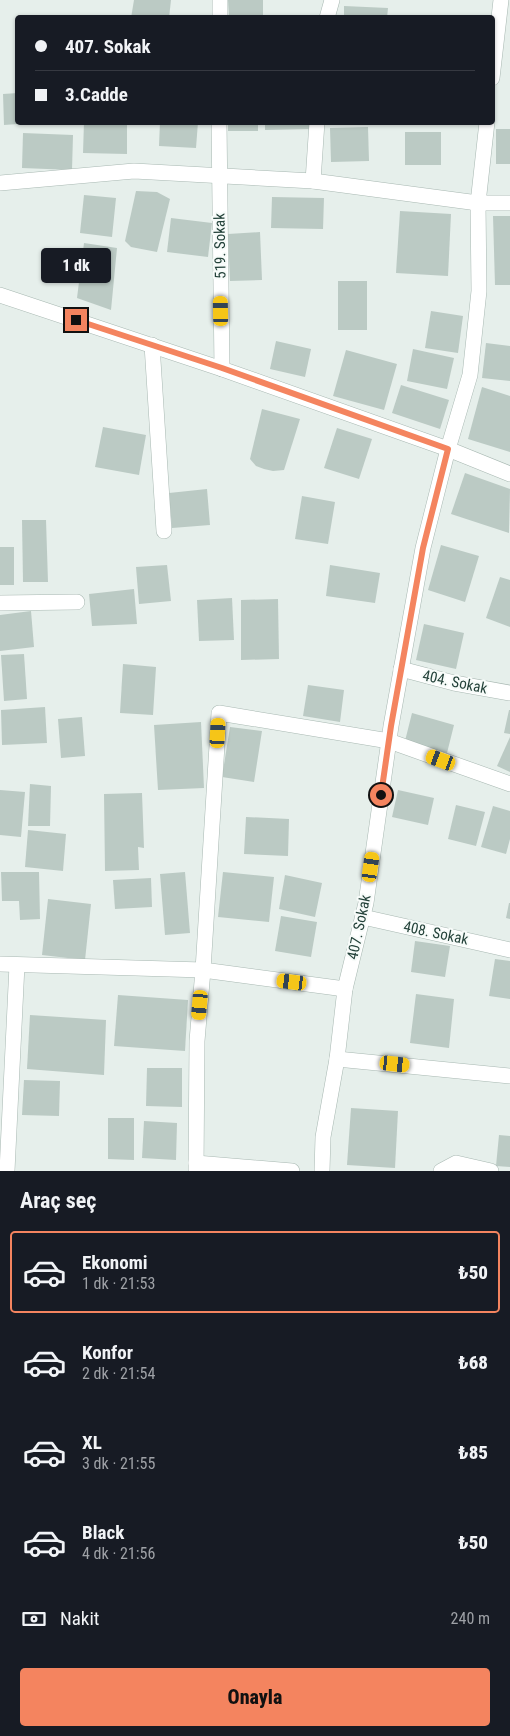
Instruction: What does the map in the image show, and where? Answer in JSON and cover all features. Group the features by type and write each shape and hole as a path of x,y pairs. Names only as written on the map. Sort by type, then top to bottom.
{"street":[{"path":"220,0 220,15"},
{"path":"328,15 332,0"},
{"path":"495,52 501,0"},
{"name":"519. Sokak","path":"220,125 222,368"},
{"path":"313,182 317,125"},
{"name":"407. Sokak","path":"322,1171 323,1138 337,1059 346,989 363,917 389,741 423,548 448,449 470,375 478,291 478,203 488,125"},
{"path":"0,183 134,171 313,182 478,203 510,202"},
{"path":"0,295 222,368 448,449 510,474"},
{"path":"152,345 164,531"},
{"path":"0,603 77,602"},
{"name":"404. Sokak","path":"401,670 510,694"},
{"path":"292,1171 196,1167 198,1040 204,970 219,713 389,741 510,784"},
{"name":"408. Sokak","path":"363,917 510,950"},
{"path":"0,964 204,970 346,989"},
{"path":"7,1171 17,965"},
{"path":"337,1059 510,1076"},
{"path":"441,1171 456,1164 491,1171"}],"building":[{"path":"134,0 171,0 169,15 132,15"},
{"path":"228,0 263,0 263,15 229,15"},
{"path":"344,6 388,8 387,15 344,15"},
{"path":"15,93 15,124 4,125 3,94"},
{"path":"84,125 127,125 127,154 83,153"},
{"path":"160,125 198,125 196,148 159,146"},
{"path":"228,125 258,125 258,131 228,131"},
{"path":"265,125 312,125 312,129 265,130"},
{"path":"368,127 369,161 331,162 330,128"},
{"path":"496,129 510,129 510,164 496,164"},
{"path":"405,132 441,132 441,165 405,165"},
{"path":"23,133 73,135 72,170 22,168"},
{"path":"136,191 157,192 170,199 157,252 131,247 125,241"},
{"path":"84,195 116,198 112,237 80,233"},
{"path":"272,197 324,198 323,229 271,228"},
{"path":"400,211 451,214 448,276 396,273"},
{"path":"493,216 510,216 510,285 495,285"},
{"path":"171,218 212,223 208,257 167,252"},
{"path":"260,232 262,280 230,281 228,234"},
{"path":"84,243 117,248 111,310 77,298"},
{"path":"338,281 367,281 367,330 338,330"},
{"path":"431,311 463,316 458,353 425,348"},
{"path":"276,341 311,349 305,377 270,369"},
{"path":"486,343 510,346 510,381 482,378"},
{"path":"413,349 454,358 447,389 407,381"},
{"path":"346,350 397,364 384,410 333,396"},
{"path":"401,385 449,400 440,429 392,413"},
{"path":"482,387 510,396 510,452 468,439"},
{"path":"262,409 300,419 284,470 273,471 264,469 256,466 250,459"},
{"path":"103,427 146,435 139,475 95,467"},
{"path":"337,428 372,439 359,479 324,468"},
{"path":"465,473 510,489 509,533 451,514"},
{"path":"207,489 210,525 172,528 169,493"},
{"path":"302,496 335,502 328,544 295,539"},
{"path":"22,520 46,520 48,582 23,582"},
{"path":"441,545 479,556 465,602 428,590"},
{"path":"0,547 14,547 14,585 0,585"},
{"path":"167,565 171,601 139,604 136,567"},
{"path":"330,565 380,573 375,603 326,596"},
{"path":"500,577 510,580 510,627 486,618"},
{"path":"134,589 137,624 92,626 89,594"},
{"path":"232,598 234,640 199,641 197,600"},
{"path":"278,599 279,659 241,660 241,600"},
{"path":"31,611 34,647 0,651 0,615"},
{"path":"424,624 464,633 456,669 416,660"},
{"path":"24,654 27,699 4,701 1,655"},
{"path":"123,664 156,667 153,715 120,713"},
{"path":"308,685 344,690 340,722 303,716"},
{"path":"45,707 47,743 2,745 1,710"},
{"path":"510,710 510,734 504,733"},
{"path":"412,713 454,725 447,753 405,741"},
{"path":"82,717 85,756 61,758 58,719"},
{"path":"201,722 204,788 158,790 154,725"},
{"path":"230,727 262,731 254,782 222,777"},
{"path":"510,737 510,772 497,766"},
{"path":"30,784 51,786 50,826 28,826"},
{"path":"0,790 25,792 21,837 0,835"},
{"path":"398,790 434,798 428,825 392,817"},
{"path":"142,793 144,848 138,847 139,870 105,871 104,794"},
{"path":"456,805 485,812 476,846 448,839"},
{"path":"493,806 510,811 510,839 506,854 481,847"},
{"path":"246,817 289,819 288,856 244,854"},
{"path":"28,830 66,834 63,871 25,867"},
{"path":"1,872 39,872 40,919 20,920 19,901 2,901"},
{"path":"185,872 190,933 165,935 160,874"},
{"path":"223,872 274,877 269,922 218,917"},
{"path":"285,875 322,883 315,917 279,909"},
{"path":"151,878 152,907 115,909 113,880"},
{"path":"48,899 91,904 85,960 42,955"},
{"path":"510,903 510,919 506,918"},
{"path":"281,916 317,922 311,957 275,951"},
{"path":"415,941 450,946 445,977 411,972"},
{"path":"495,959 510,961 510,999 489,996"},
{"path":"416,994 454,999 449,1048 410,1043"},
{"path":"118,995 188,1000 185,1051 114,1046"},
{"path":"30,1015 106,1020 104,1075 27,1069"},
{"path":"147,1068 182,1068 182,1107 146,1106"},
{"path":"24,1080 60,1081 59,1116 22,1115"},
{"path":"351,1108 398,1111 395,1168 347,1165"},
{"path":"108,1118 134,1118 134,1160 108,1159"},
{"path":"144,1121 177,1123 176,1160 142,1158"},
{"path":"499,1135 510,1136 510,1167 496,1166"}],"route":[{"path":"76,320 222,368 448,449 423,548 391,726 381,795"}]}
